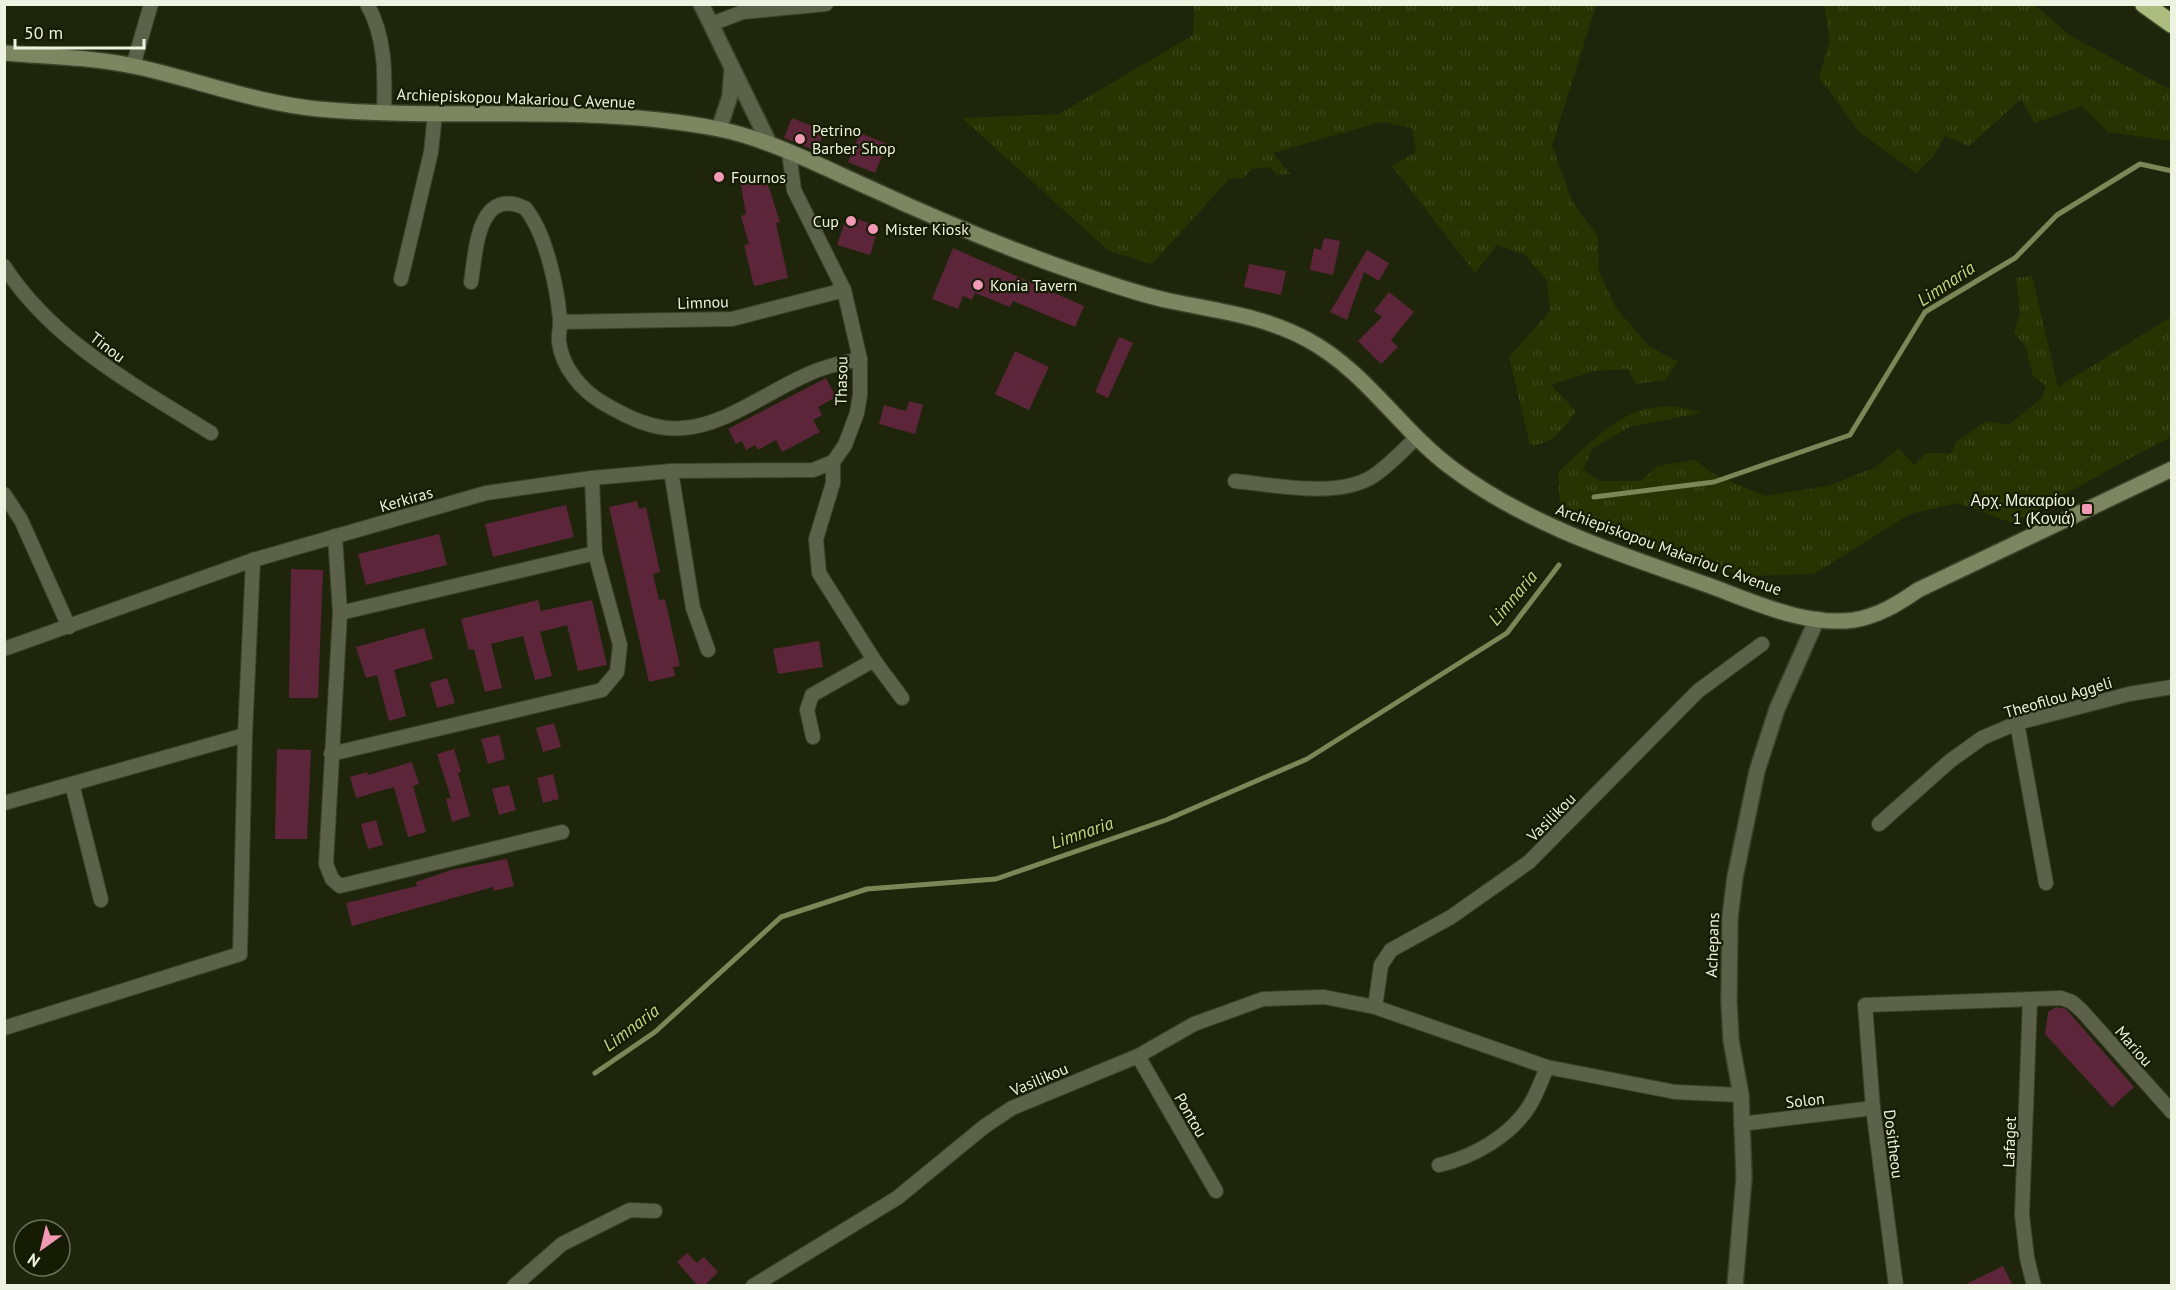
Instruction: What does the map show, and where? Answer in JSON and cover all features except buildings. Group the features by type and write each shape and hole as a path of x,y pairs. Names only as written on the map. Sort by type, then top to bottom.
{"highway":[{"path":"2144,4 2172,24"}],"main road":[{"name":"Archiepiskopou Makariou C Avenue","path":"4,53 132,66 285,104 316,109 435,114 606,116 719,129 769,143 952,226 1064,268 1167,300 1219,308 1268,321 1290,331 1346,364 1416,438 1480,488 1565,533 1762,604 1817,619 1851,620 1878,613 1918,590 2172,469"}],"street":[{"path":"132,66 151,4"},
{"path":"367,4 383,50 384,112"},
{"path":"701,4 769,143"},
{"path":"711,24 743,12 826,4"},
{"path":"719,129 730,96 732,67"},
{"path":"401,279 431,152 435,114"},
{"name":"Thasou","path":"789,152 794,190 844,290 860,359 861,395 857,413 845,445 833,462 833,483 816,539 819,573 874,660 902,698"},
{"path":"471,282 480,233 488,212 496,206 516,204 525,208 537,228 555,283 560,322 558,339 564,360 588,392 611,408 643,423 671,429 686,428 718,418 804,376 860,359"},
{"name":"Tinou","path":"4,266 18,287 96,362 211,433"},
{"name":"Limnou","path":"560,322 732,319 844,290"},
{"path":"1235,481 1304,488 1351,484 1377,473 1416,438"},
{"name":"Kerkiras","path":"4,649 253,560 486,493 592,478 671,471 813,470 833,462"},
{"path":"671,471 693,608 708,650"},
{"path":"331,754 602,690 617,672 620,645 595,553 592,478"},
{"path":"4,494 21,520 69,627"},
{"path":"335,536 340,614 326,864 332,879 340,886 562,832"},
{"path":"340,614 595,553"},
{"path":"4,1028 240,954 245,735 253,560"},
{"name":"Achepans","path":"1736,1286 1743,1201 1741,1095 1731,1040 1729,1002 1730,918 1735,877 1757,771 1777,708 1817,619"},
{"name":"Vasilikou","path":"1375,1007 1381,965 1392,950 1451,917 1529,862 1698,691 1762,644"},
{"path":"813,736 807,710 812,695 874,660"},
{"name":"Theofilou Aggeli","path":"1879,824 1950,761 1982,738 2017,723 2129,694 2172,687"},
{"path":"2017,723 2046,883"},
{"path":"4,803 245,735"},
{"path":"72,784 101,900"},
{"name":"Vasilikou","path":"753,1286 897,1198 985,1126 1012,1108 1138,1056 1194,1024 1263,999 1324,997 1375,1007 1547,1067 1675,1092 1741,1095"},
{"name":"Mariou","path":"2030,999 2061,998 2072,1002 2172,1112"},
{"name":"Dositheou","path":"1896,1286 1873,1108 1865,1005 2030,999"},
{"name":"Lafaget","path":"2030,999 2022,1215 2034,1286"},
{"name":"Pontou","path":"1138,1056 1216,1191"},
{"path":"1439,1165 1473,1154 1520,1119 1530,1106 1547,1067"},
{"name":"Solon","path":"1741,1124 1873,1108"},
{"path":"514,1286 562,1244 630,1210 655,1211"}],"green space":[{"path":"1194,5 1596,5 1552,146 1573,203 1598,236 1599,271 1616,308 1649,346 1678,362 1665,380 1636,384 1628,369 1594,371 1551,385 1576,411 1551,439 1530,445 1509,357 1550,311 1547,281 1525,255 1497,245 1475,273 1392,166 1416,152 1412,128 1381,122 1273,153 1290,174 1277,175 1269,167 1251,169 1244,178 1229,179 1152,264 1109,251 962,118 1059,114 1193,35"},
{"path":"1824,5 2035,5 2071,36 2171,90 2171,141 2108,132 2082,106 2035,123 2021,99 1969,146 1945,136 1933,157 1916,173 1859,132 1819,77 1830,40"},
{"path":"2032,276 2058,387 2171,317 2171,437 2012,523 1958,503 1910,514 1814,574 1745,576 1634,543 1560,507 1558,472 1590,443 1622,419 1639,411 1658,407 1679,407 1701,413 1629,427 1592,449 1583,470 1600,481 1640,481 1658,466 1694,460 1716,475 1765,496 1828,486 1876,467 1899,448 1914,465 1926,453 1952,453 1955,443 1986,421 2008,425 2042,398 2046,386 2033,376 2025,345 2014,333 2020,312 2016,278"}],"waterway":[{"name":"Limnaria","path":"1594,497 1714,482 1850,435 1925,312 2015,258 2057,215 2140,164 2172,171"},
{"name":"Limnaria","path":"595,1073 655,1032 781,917 867,889 996,879 1166,820 1307,759 1507,633 1559,565"}],"place":[{"name":"Petrino Barber Shop","path":"800,139"},
{"name":"Fournos","path":"719,177"},
{"name":"Cup","path":"851,221"},
{"name":"Mister Kiosk","path":"873,229"},
{"name":"Konia Tavern","path":"978,285"},
{"name":"Αρχ. Μακαρίου 1 (Κονιά)","path":"2087,509"}]}
